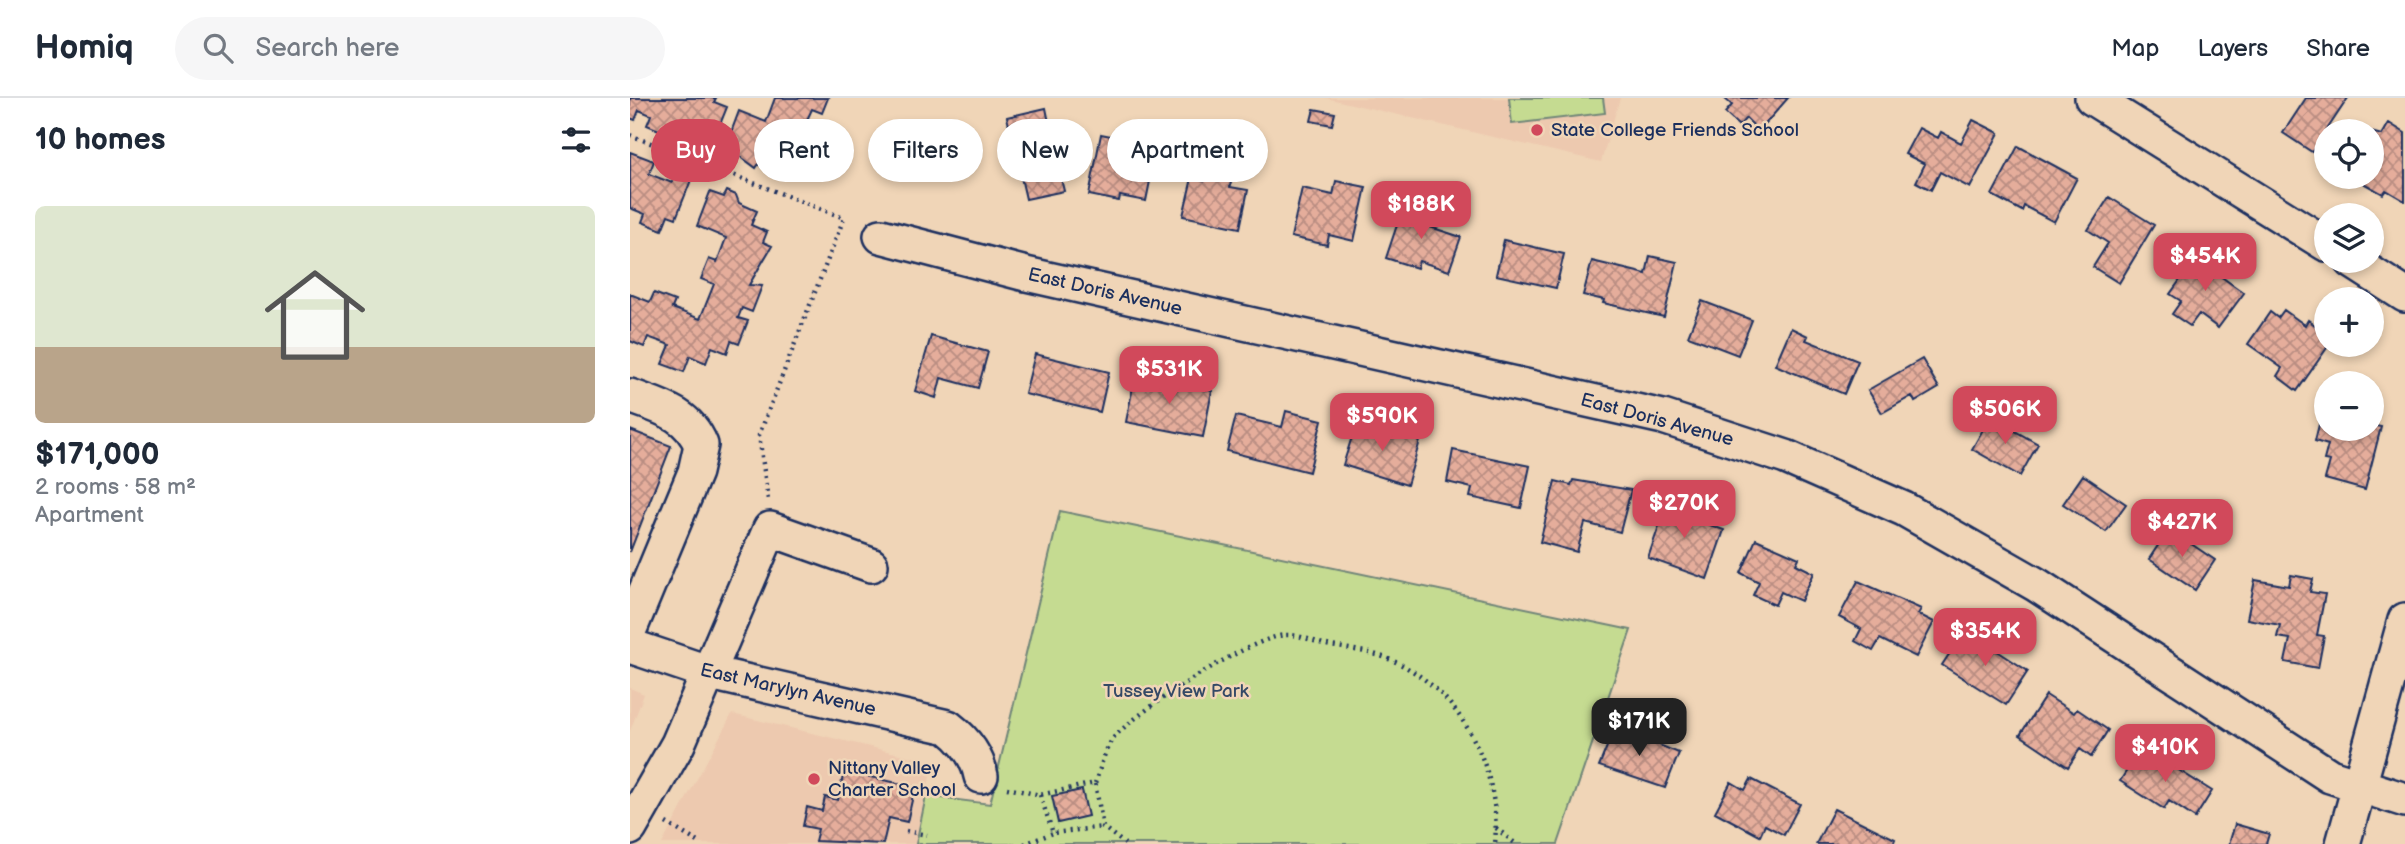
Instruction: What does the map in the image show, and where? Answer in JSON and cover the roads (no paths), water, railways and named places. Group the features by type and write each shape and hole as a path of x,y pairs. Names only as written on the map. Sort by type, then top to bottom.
{"street":[{"path":"2092,98 2199,162 2314,236"},
{"name":"East Doris Avenue","path":"881,236 1026,274 1663,417 1786,457 1904,509 2037,585 2330,776 2405,800"},
{"path":"2371,273 2405,295"},
{"path":"630,396 675,412 686,420 701,445 695,472 630,629"},
{"path":"630,828 678,744 770,529 871,565"},
{"path":"2343,844 2405,620"},
{"name":"East Marylyn Avenue","path":"630,646 710,673 948,727 962,737 992,781"}],"place":[{"name":"State College Friends School","path":"1537,130"},
{"name":"Nittany Valley Charter School","path":"814,779"}],"park label":[{"name":"Tussey View Park","path":"1176,691"}]}
